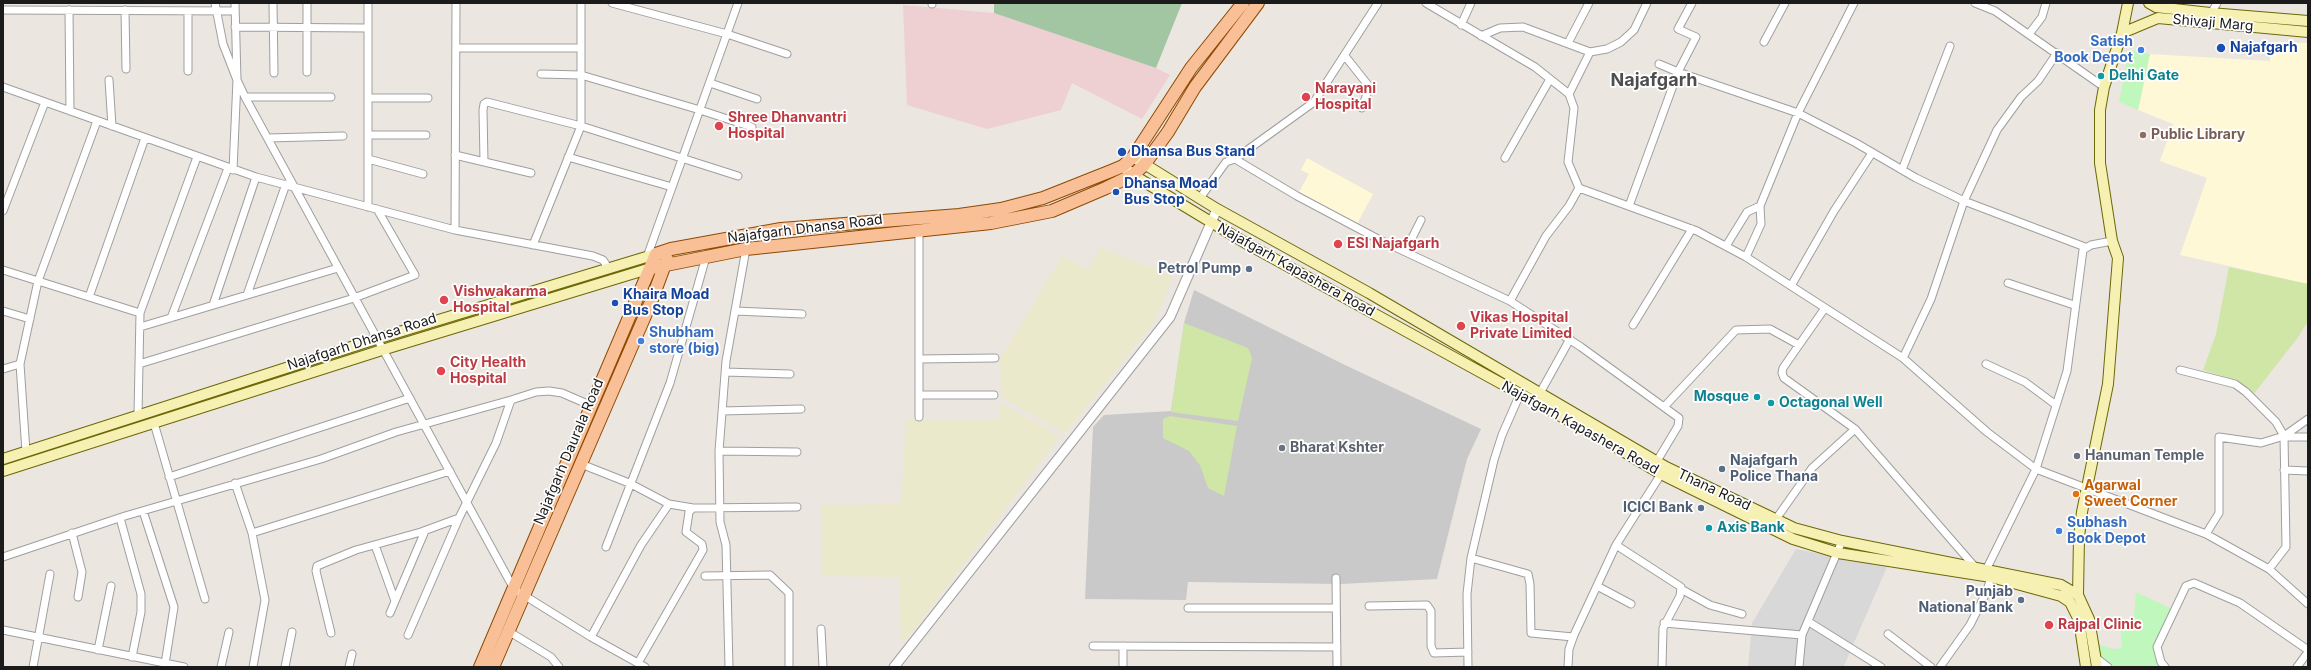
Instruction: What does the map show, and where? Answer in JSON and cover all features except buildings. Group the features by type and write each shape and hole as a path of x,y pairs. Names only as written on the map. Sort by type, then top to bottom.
{"main road":[{"path":"1129,161 1191,68 1242,3"},
{"name":"Najafgarh Dhansa Road","path":"3,459 376,338 609,269 651,260 665,264 706,258 746,249 991,224 1052,211 1133,175 1144,165 1168,132 1195,87 1258,3"},
{"path":"2086,667 2074,598 2079,537 2108,384 2118,258 2112,241 2100,162 2100,110 2104,87 2122,33 2128,3"},
{"name":"Shivaji Marg","path":"2149,3 2156,7 2209,18 2308,32"},
{"name":"Shivaji Marg","path":"2122,33 2158,18 2308,21"},
{"name":"Thana Road","path":"1129,161 1144,165 1217,209 1369,293 1540,393 1662,467 1794,528 1842,541 1975,568 1990,573 2061,585 2074,598"},
{"name":"Najafgarh Kapashera Road","path":"1129,161 1133,175 1211,224 1606,441 1662,467 1793,539 1838,553 1990,573"},
{"name":"Najafgarh Dhansa Road","path":"3,471 382,350 651,260 671,249 781,229 959,215 1001,209 1043,198 1129,161"},
{"name":"Najafgarh Daurala Road","path":"480,667 519,592 581,464 651,302 671,249"},
{"name":"Najafgarh Daurala Road","path":"492,667 508,631 519,592 651,260"},
{"path":"2074,598 2089,619 2097,667"}],"street":[{"path":"215,3 223,44 245,97 382,350 450,470 467,504 519,592 591,637 646,667"},
{"path":"171,318 231,169 237,80 235,3"},
{"path":"273,3 274,73"},
{"path":"307,3 307,72"},
{"path":"368,3 368,207"},
{"path":"455,230 456,3"},
{"path":"533,245 580,126 582,3"},
{"path":"612,3 727,34 787,54"},
{"path":"651,260 672,187 738,3"},
{"path":"1200,198 1221,167 1235,159 1314,102 1378,3"},
{"path":"1426,3 1460,25 1535,67 1569,94 1574,108 1568,162 1579,188 1692,229 1746,257 1903,358 1987,432 2036,469 2206,534 2269,569 2308,604"},
{"path":"1460,25 1471,3"},
{"path":"1568,43 1589,3"},
{"path":"1481,36 1500,28 1523,27 1590,52 1607,50 1621,42 1634,30 1647,3"},
{"path":"1628,206 1678,72 1696,37 1678,29 1692,3"},
{"path":"1764,42 1785,3"},
{"path":"1746,257 1761,224 1760,206 1798,113 1854,3"},
{"path":"1975,3 1995,11 2104,87"},
{"path":"2029,34 2042,17 2046,3"},
{"path":"2209,18 2217,3"},
{"path":"3,10 125,10 145,7 188,11 235,11"},
{"path":"69,10 70,111"},
{"path":"125,10 126,69"},
{"path":"188,11 188,71"},
{"path":"235,27 368,28"},
{"path":"1902,170 1950,46"},
{"path":"456,48 581,48"},
{"path":"1569,94 1590,52"},
{"path":"1903,358 1931,299 1964,202 1998,130 2021,97 2038,81 2057,53"},
{"path":"1345,56 1368,85 1368,91 1362,108"},
{"path":"1659,64 1678,72 1798,113 1964,202 2085,247 2112,241"},
{"path":"541,74 581,75 700,110 752,128"},
{"path":"1505,158 1550,79"},
{"path":"109,80 112,126"},
{"path":"710,83 757,99"},
{"path":"3,87 256,177 455,230 593,256 603,260 609,269"},
{"path":"245,97 331,97"},
{"path":"368,98 428,98"},
{"path":"3,211 45,102"},
{"path":"484,162 483,110 487,102 580,126 738,176"},
{"path":"26,452 20,364 38,281 97,121"},
{"path":"368,135 426,135"},
{"path":"268,138 343,136"},
{"path":"89,297 145,138"},
{"path":"1791,286 1834,211 1872,153"},
{"path":"456,156 531,173"},
{"path":"138,415 140,313 197,157"},
{"path":"568,157 672,187"},
{"path":"368,159 423,174"},
{"path":"1235,159 1296,196 1380,240 1406,250 1510,301 1570,339 1679,418 1680,421 1662,467 1616,545 1573,637 1569,649 1568,667"},
{"path":"212,305 256,177"},
{"path":"247,295 286,184"},
{"path":"1510,301 1546,236 1569,206 1579,188"},
{"path":"1726,246 1747,212 1760,206"},
{"path":"139,364 354,298 415,275 377,209"},
{"path":"894,667 1170,317 1217,209"},
{"path":"1406,250 1421,220"},
{"path":"1633,325 1692,229"},
{"path":"918,417 919,231"},
{"path":"1940,667 1970,625 1987,591 1990,573 2036,469 2069,359 2074,305 2082,254 2085,247"},
{"path":"729,667 726,545 720,522 718,451 725,372 746,249"},
{"path":"606,546 629,484 670,383 706,258"},
{"path":"140,327 338,268"},
{"path":"3,270 140,313"},
{"path":"2008,283 2074,305"},
{"path":"1825,308 1783,368 1782,373 1784,378 1855,429 1975,568"},
{"path":"3,311 30,318"},
{"path":"736,311 802,314"},
{"path":"1664,408 1736,330 1744,328 1770,329 1799,345"},
{"path":"1540,393 1570,339"},
{"path":"919,359 995,358"},
{"path":"3,369 20,364"},
{"path":"1986,364 2024,382 2056,404"},
{"path":"2180,370 2234,384 2276,422 2284,436 2286,547 2269,569"},
{"path":"725,372 790,374"},
{"path":"3,557 120,518 321,459 424,424 536,392 549,391 562,393 592,406"},
{"path":"1468,667 1467,594 1471,558 1494,460 1502,435 1520,394"},
{"path":"919,395 994,395"},
{"path":"169,477 410,398"},
{"path":"408,635 459,518 496,442 511,400"},
{"path":"722,411 800,409"},
{"path":"2206,534 2219,513 2219,436 2261,443 2284,436 2308,419"},
{"path":"154,423 205,599"},
{"path":"1776,519 1812,468 1855,429"},
{"path":"2284,436 2308,437"},
{"path":"718,451 797,452"},
{"path":"581,464 629,484 669,504 693,508 719,509 797,507"},
{"path":"252,533 450,470"},
{"path":"2284,470 2308,471"},
{"path":"235,483 252,533 265,600 253,667"},
{"path":"591,637 641,545 669,504"},
{"path":"638,662 703,550 702,544 686,532 689,512 693,508"},
{"path":"144,511 174,607 165,664"},
{"path":"120,518 141,594 141,612 132,657"},
{"path":"331,633 316,571 318,566 375,545 424,531 459,518"},
{"path":"390,613 424,531"},
{"path":"72,533 82,572 78,598"},
{"path":"1799,667 1802,635 1809,622 1842,541"},
{"path":"375,545 395,600"},
{"path":"1616,545 1675,582 1681,590 1710,605 1742,614"},
{"path":"1471,558 1528,574 1530,584 1532,633 1573,637"},
{"path":"33,667 50,574"},
{"path":"705,576 727,577 770,575 789,593 789,667"},
{"path":"1336,578 1337,667"},
{"path":"2161,666 2157,652 2158,643 2186,586 2194,584 2240,603 2308,651 2297,667"},
{"path":"98,650 111,586"},
{"path":"1597,586 1631,604"},
{"path":"1662,667 1664,623 1680,596 1681,590"},
{"path":"1370,606 1428,605 1431,611 1431,646 1434,653 1468,652"},
{"path":"1188,608 1336,608"},
{"path":"1809,622 1881,667"},
{"path":"1664,623 1802,635"},
{"path":"821,629 822,667"},
{"path":"3,630 39,636 98,650 184,667"},
{"path":"508,631 551,658 559,667"},
{"path":"221,667 229,632"},
{"path":"285,667 292,632"},
{"path":"1888,634 1931,667"},
{"path":"1093,646 1337,647"},
{"path":"1123,646 1123,667"},
{"path":"349,667 352,654"},
{"path":"2095,657 2108,667"}],"shaded area":[{"path":"903,5 994,13 1156,68 1170,75 1142,119 1072,83 1061,110 987,129 907,105"},
{"path":"2271,42 2308,43 2308,284 2180,255 2207,178 2160,161 2173,124 2138,110 2150,54 2270,61"},
{"path":"1307,158 1373,194 1357,224 1299,192 1309,174 1301,170"},
{"path":"1100,248 1173,276 1154,322 1065,433 1001,397 1000,359 1062,256 1089,270"},
{"name":"Bharat Kshter","path":"1194,290 1345,365 1481,429 1467,459 1437,579 1341,584 1188,582 1186,600 1085,599 1093,427 1104,415 1171,411 1184,323"},
{"path":"1000,403 1060,436 904,643 901,640 899,577 822,576 821,505 901,504 906,419 999,420"},
{"path":"1796,549 1887,567 1844,666 1852,667 1748,667 1752,623"}],"green space":[{"path":"994,3 1182,3 1156,68 994,13"},
{"path":"2129,50 2150,54 2138,110 2119,102"},
{"path":"2229,267 2308,284 2308,321 2299,336 2253,395 2234,380 2203,370 2216,334"},
{"path":"1184,323 1248,348 1252,358 1238,421 1171,412"},
{"path":"1170,416 1237,426 1224,496 1208,488 1200,465 1189,451 1163,438 1163,419"},
{"path":"2136,592 2174,610 2156,647 2160,662 2154,667 2111,667 2098,659 2096,643 2112,649 2122,648 2120,627 2131,622 2134,616"}],"place":[{"name":"Najafgarh","path":"2221,48"},
{"name":"Satish Book Depot","path":"2141,50"},
{"name":"Delhi Gate","path":"2101,76"},
{"name":"Narayani Hospital","path":"1306,97"},
{"name":"Shree Dhanvantri Hospital","path":"719,126"},
{"name":"Public Library","path":"2143,135"},
{"name":"Dhansa Bus Stand","path":"1122,152"},
{"name":"Dhansa Moad Bus Stop","path":"1116,192"},
{"name":"ESI Najafgarh","path":"1338,244"},
{"name":"Petrol Pump","path":"1249,269"},
{"name":"Vishwakarma Hospital","path":"444,300"},
{"name":"Khaira Moad Bus Stop","path":"615,303"},
{"name":"Vikas Hospital Private Limited","path":"1461,326"},
{"name":"Shubham store (big)","path":"641,341"},
{"name":"City Health Hospital","path":"441,371"},
{"name":"Mosque","path":"1757,397"},
{"name":"Octagonal Well","path":"1771,403"},
{"name":"Bharat Kshter","path":"1282,448"},
{"name":"Hanuman Temple","path":"2077,456"},
{"name":"Najafgarh Police Thana","path":"1722,469"},
{"name":"Agarwal Sweet Corner","path":"2076,494"},
{"name":"ICICI Bank","path":"1701,508"},
{"name":"Axis Bank","path":"1709,528"},
{"name":"Subhash Book Depot","path":"2059,531"},
{"name":"Punjab National Bank","path":"2021,600"},
{"name":"Rajpal Clinic","path":"2049,625"}],"district":[{"name":"Najafgarh","path":"1654,81"}]}
